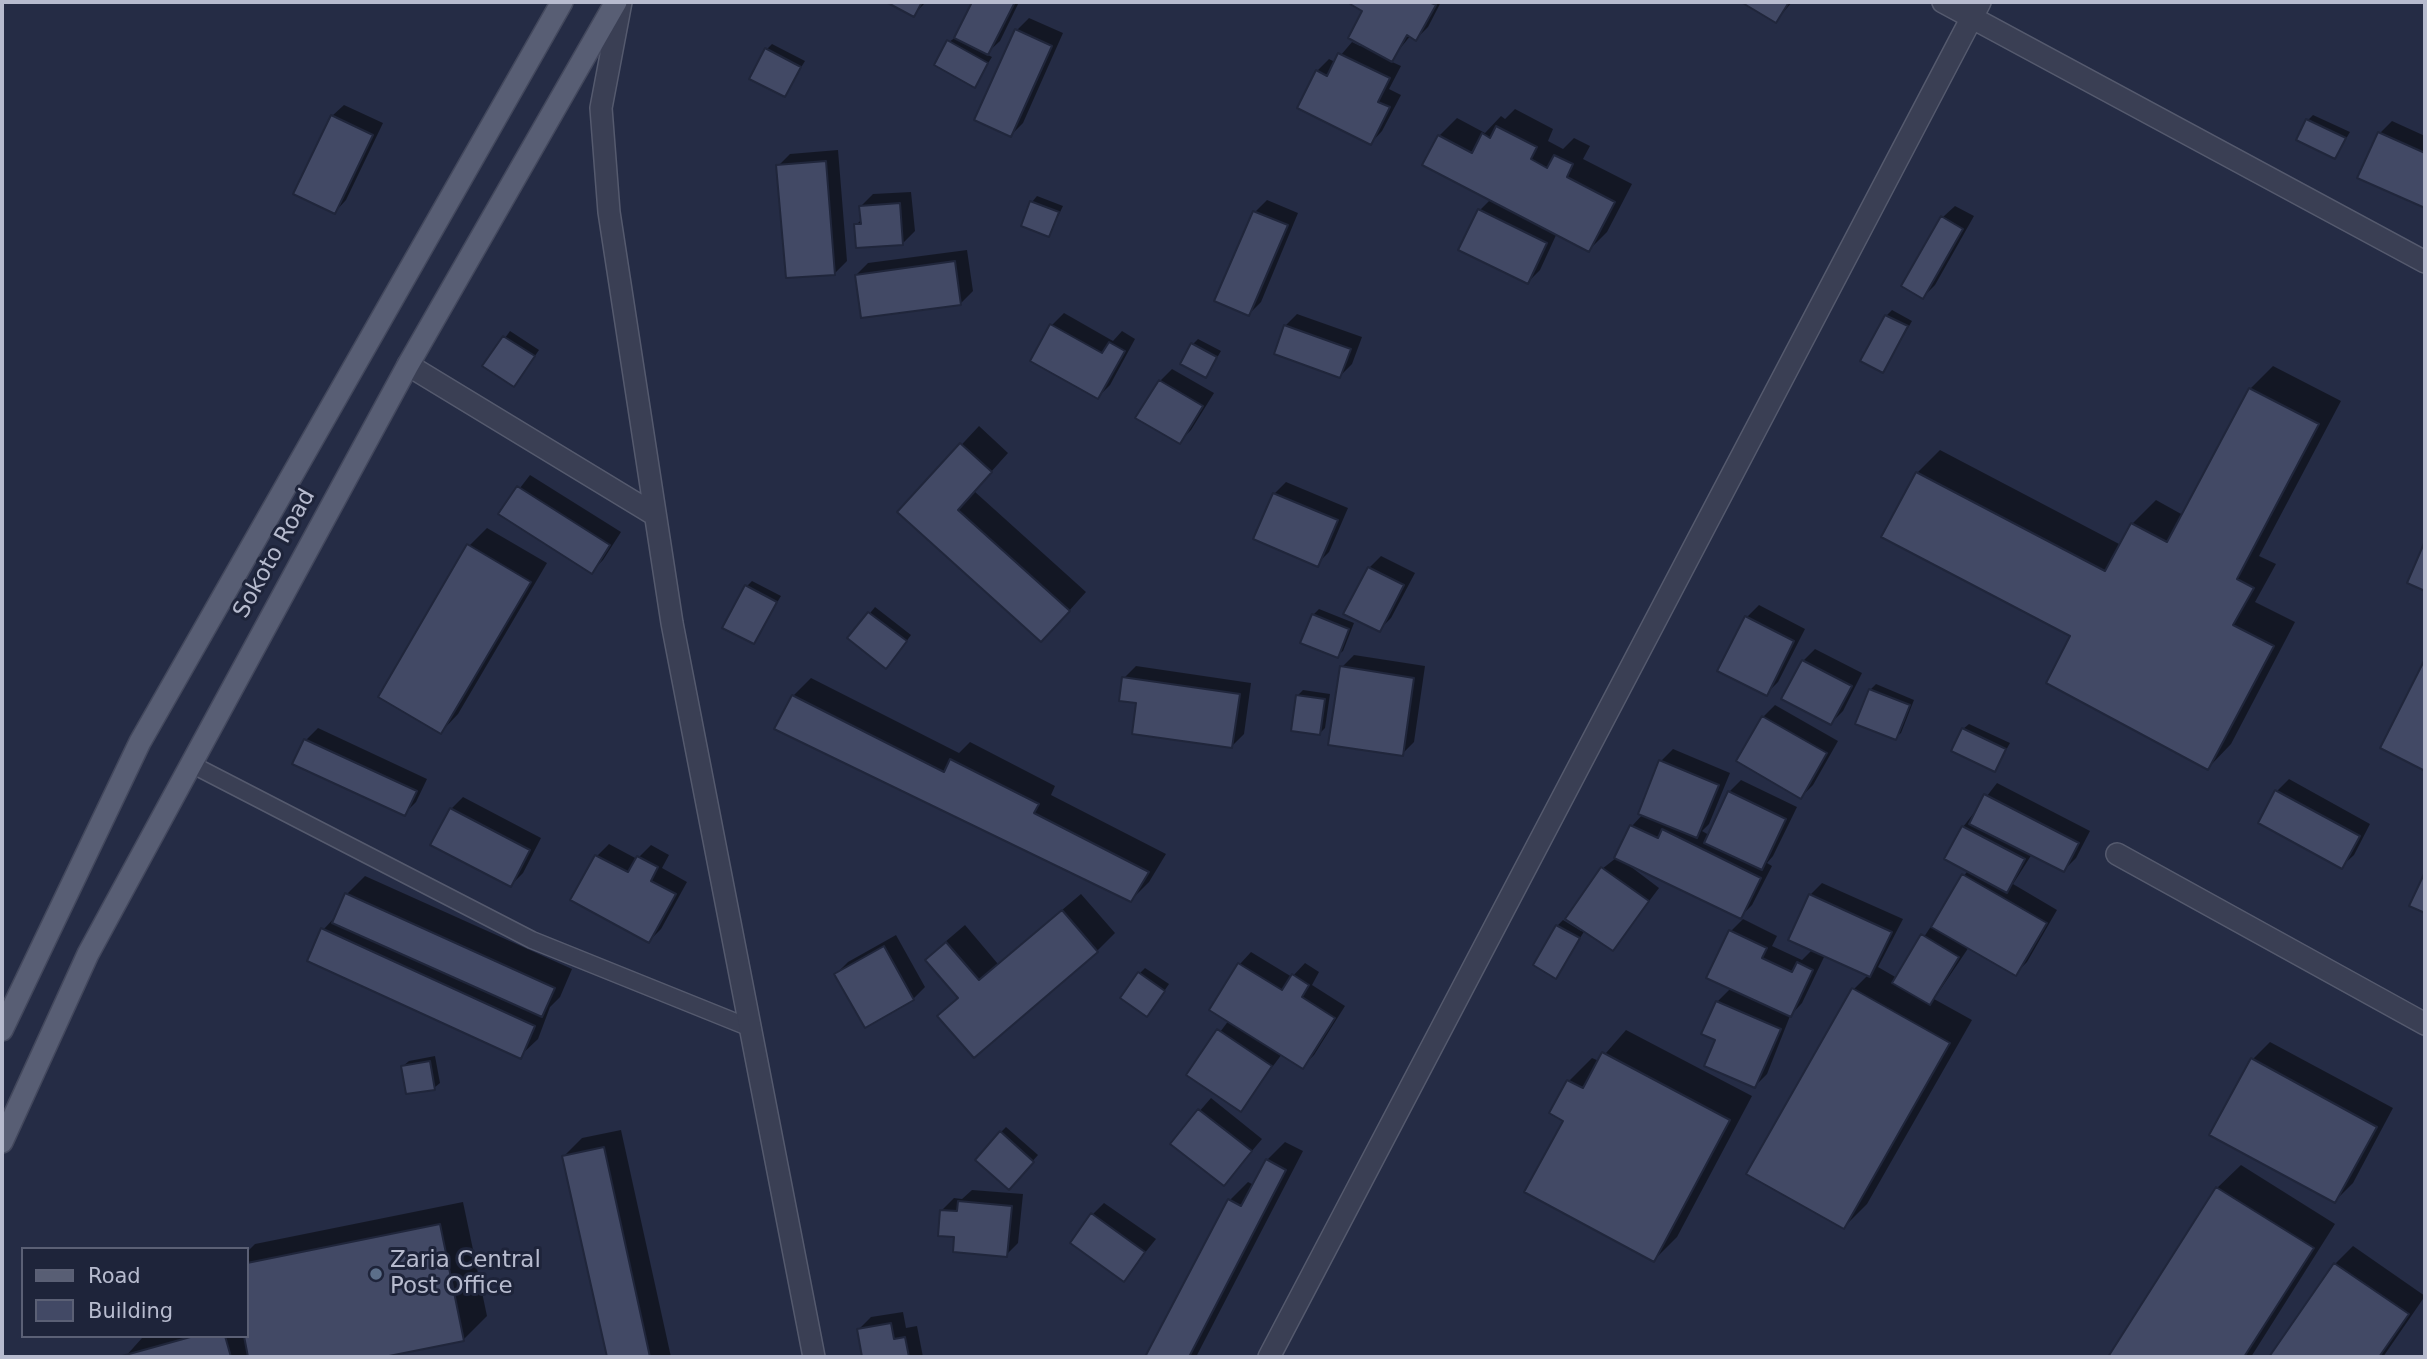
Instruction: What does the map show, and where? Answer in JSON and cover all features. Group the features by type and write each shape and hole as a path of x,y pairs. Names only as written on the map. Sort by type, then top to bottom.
{"main road":[{"name":"Sokoto Road","path":"2,1030 140,742 562,2"},
{"name":"Sokoto Road","path":"2,1142 88,954 408,365 618,2"}],"street":[{"path":"618,2 601,108 609,212 672,623 748,1027 814,1357"},
{"path":"1943,2 1976,9 2425,262"},
{"path":"1269,1357 1976,9"},
{"path":"408,365 655,515"},
{"path":"2117,854 2425,1024"}],"lane":[{"path":"191,764 532,940 748,1027"}],"building":[{"path":"886,2 922,2 914,17"},
{"path":"972,2 1015,2 988,55 954,38"},
{"path":"1429,2 1436,5 1416,41 1407,35 1392,62 1348,38 1362,11 1350,4"},
{"path":"1741,2 1789,2 1776,23"},
{"path":"1015,29 1052,46 1011,137 974,120"},
{"path":"947,40 988,63 975,88 934,65"},
{"path":"765,48 801,67 785,97 749,79"},
{"path":"1338,53 1390,78 1378,102 1390,107 1371,145 1297,108 1316,70 1327,76"},
{"path":"331,115 373,135 335,214 293,194"},
{"path":"2306,119 2346,138 2335,159 2296,140"},
{"path":"1496,126 1537,147 1531,159 1547,168 1554,155 1573,164 1567,177 1615,202 1589,252 1422,165 1438,135 1472,153 1482,133 1490,138"},
{"path":"2378,132 2425,153 2425,208 2357,178"},
{"path":"826,161 835,275 786,278 776,165"},
{"path":"1030,201 1059,212 1049,237 1021,226"},
{"path":"900,203 903,245 856,248 854,224 861,224 859,206"},
{"path":"1478,209 1547,243 1528,284 1458,250"},
{"path":"1253,211 1288,225 1249,316 1214,301"},
{"path":"1941,216 1963,229 1923,299 1901,286"},
{"path":"955,261 961,305 861,318 855,275"},
{"path":"1885,315 1908,326 1883,373 1860,361"},
{"path":"1050,324 1102,353 1109,342 1125,351 1098,399 1030,361"},
{"path":"1284,325 1351,349 1340,378 1274,354"},
{"path":"503,336 535,356 514,387 482,366"},
{"path":"1191,343 1217,357 1206,378 1180,364"},
{"path":"1159,380 1203,406 1180,444 1135,418"},
{"path":"2249,388 2319,424 2237,579 2254,588 2233,625 2274,646 2208,770 2046,683 2070,636 1881,537 1916,472 2105,571 2131,523 2167,542"},
{"path":"960,443 992,472 958,510 1070,611 1041,642 897,512"},
{"path":"517,486 610,545 592,574 498,514"},
{"path":"1273,493 1338,520 1318,567 1253,539"},
{"path":"2425,541 2425,591 2407,583"},
{"path":"467,544 531,582 441,734 378,697"},
{"path":"1368,567 1404,585 1380,632 1343,614"},
{"path":"745,585 777,602 754,644 722,628"},
{"path":"868,612 907,641 886,669 847,638"},
{"path":"1312,614 1349,629 1338,658 1300,643"},
{"path":"1745,616 1794,641 1767,696 1717,671"},
{"path":"2425,659 2425,771 2380,748"},
{"path":"1802,660 1852,686 1831,725 1781,699"},
{"path":"1340,666 1414,678 1403,756 1328,745"},
{"path":"1122,677 1240,694 1232,748 1132,734 1136,703 1119,701"},
{"path":"1869,689 1910,705 1896,740 1855,724"},
{"path":"792,695 944,772 950,759 1039,804 1034,813 1149,872 1131,902 774,729"},
{"path":"1296,695 1325,699 1320,735 1291,731"},
{"path":"1762,716 1827,753 1801,799 1736,761"},
{"path":"1962,728 2006,749 1995,772 1951,751"},
{"path":"304,739 417,791 405,816 292,764"},
{"path":"1659,760 1719,785 1697,838 1638,814"},
{"path":"2275,790 2360,836 2342,869 2258,823"},
{"path":"1728,791 1786,819 1762,870 1704,843"},
{"path":"1984,794 2079,843 2064,872 1969,824"},
{"path":"450,808 530,850 511,887 430,845"},
{"path":"1630,825 1658,838 1662,829 1761,878 1741,919 1614,858"},
{"path":"1962,826 2025,859 2007,893 1944,859"},
{"path":"595,855 628,872 637,856 658,867 651,881 676,894 649,943 570,900"},
{"path":"1601,867 1649,901 1613,951 1565,919"},
{"path":"2425,872 2425,913 2409,906"},
{"path":"1962,874 2047,923 2016,976 1931,927"},
{"path":"345,893 555,988 542,1017 332,923"},
{"path":"1809,894 1892,932 1870,977 1788,940"},
{"path":"1062,910 1098,952 974,1058 937,1016 958,998 925,960 946,942 979,980"},
{"path":"1556,925 1580,938 1556,979 1533,965"},
{"path":"321,928 535,1026 521,1059 307,961"},
{"path":"1729,930 1767,948 1762,958 1792,972 1797,962 1813,970 1791,1017 1706,978"},
{"path":"1921,934 1959,957 1930,1005 1892,983"},
{"path":"884,946 914,1000 865,1028 834,974"},
{"path":"1238,963 1282,990 1292,974 1309,985 1302,997 1335,1018 1303,1069 1209,1010"},
{"path":"1138,972 1165,991 1147,1017 1120,998"},
{"path":"1852,988 1950,1043 1844,1229 1746,1174"},
{"path":"1716,1001 1781,1029 1755,1088 1704,1066 1715,1040 1701,1034"},
{"path":"1217,1029 1272,1066 1241,1112 1186,1075"},
{"path":"1602,1052 1730,1120 1654,1262 1524,1192 1563,1121 1549,1113 1567,1080 1583,1088"},
{"path":"2251,1058 2377,1127 2335,1203 2209,1135"},
{"path":"430,1061 435,1090 406,1094 401,1066"},
{"path":"1198,1109 1252,1151 1224,1186 1170,1144"},
{"path":"1000,1131 1034,1162 1009,1190 975,1160"},
{"path":"604,1147 650,1357 607,1357 562,1156"},
{"path":"1266,1159 1286,1170 1189,1357 1145,1357 1228,1199 1241,1206"},
{"path":"2216,1187 2314,1248 2244,1357 2108,1357"},
{"path":"958,1201 1012,1206 1007,1257 953,1252 954,1237 938,1236 940,1210 957,1211"},
{"path":"1091,1213 1145,1252 1124,1282 1070,1243"},
{"path":"440,1224 464,1341 384,1357 248,1357 244,1338 248,1338 248,1263"},
{"path":"2334,1263 2409,1314 2379,1357 2269,1357"},
{"path":"891,1323 894,1339 905,1337 909,1357 862,1357 857,1329"},
{"path":"187,1338 226,1338 231,1357 122,1356"}],"place":[{"name":"Zaria Central Post Office","path":"376,1274"}]}
